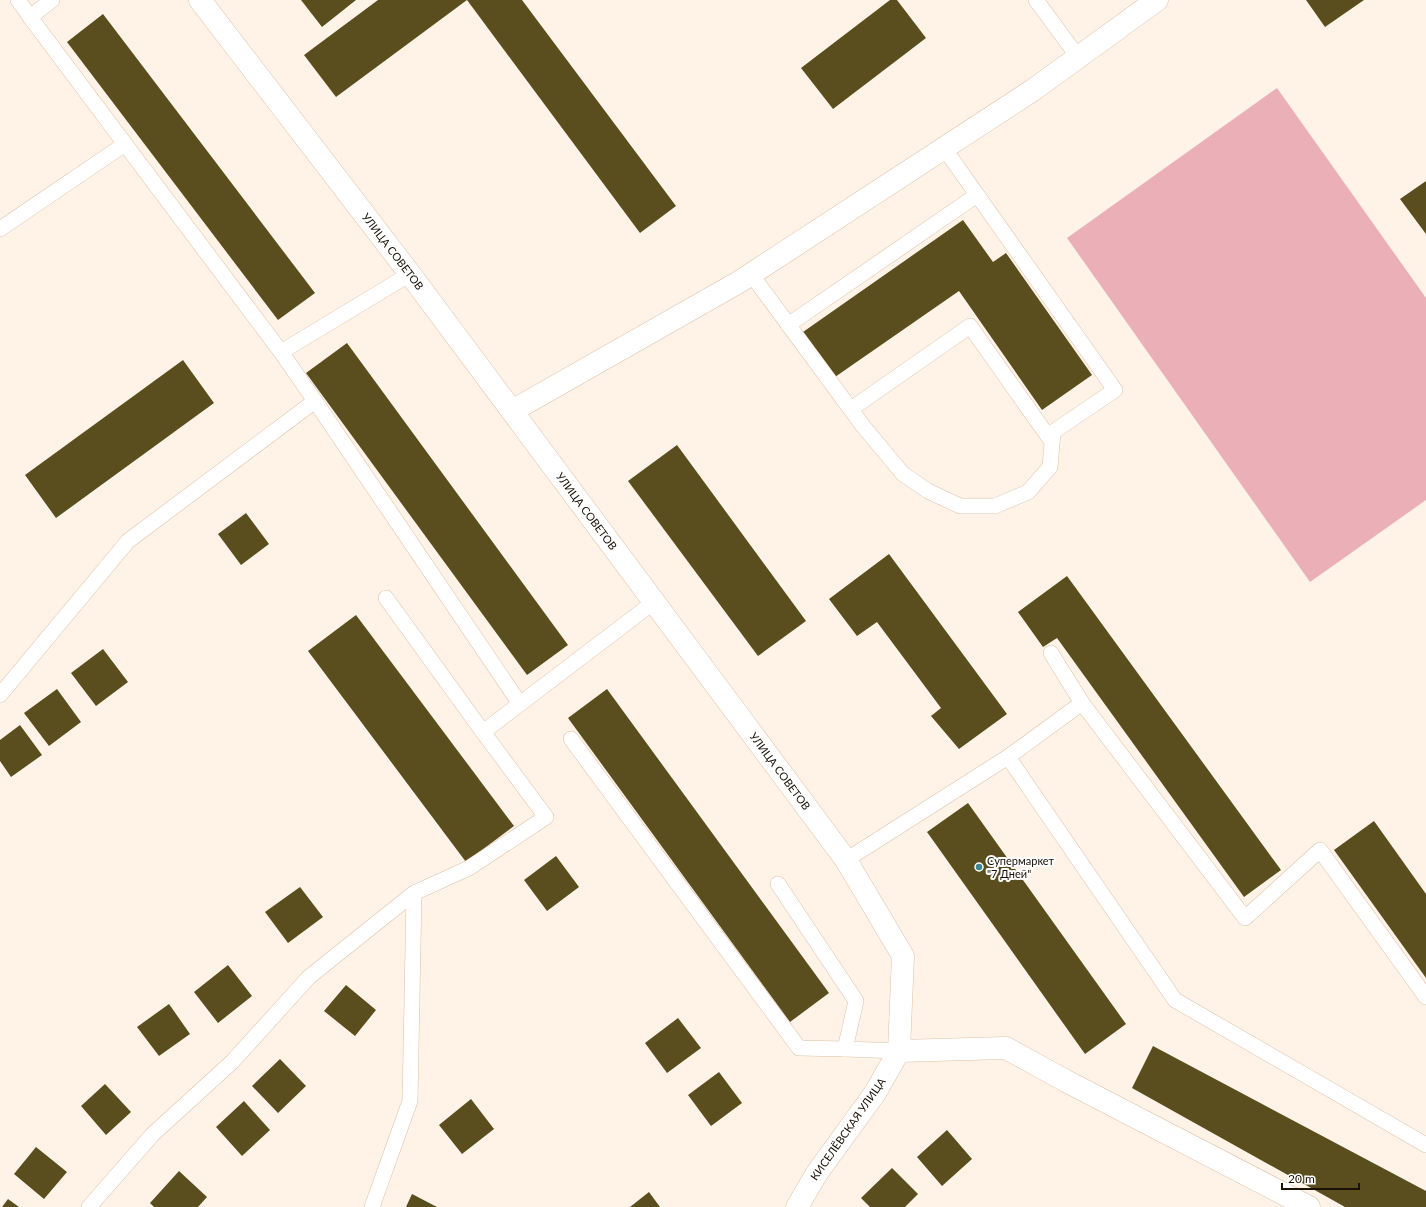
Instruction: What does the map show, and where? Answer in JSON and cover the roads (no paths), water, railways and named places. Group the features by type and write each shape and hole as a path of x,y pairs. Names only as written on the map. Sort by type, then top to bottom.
{"street":[{"name":"УЛИЦА СОВЕТОВ","path":"200,0 410,274 846,860 903,956 899,1051"},
{"path":"512,411 751,274 1033,90 1157,0"},
{"path":"899,1051 1006,1048 1066,1081 1310,1207"},
{"name":"КИСЕЛЁВСКАЯ УЛИЦА","path":"797,1207 817,1173 875,1093 899,1051"}],"lane":[{"path":"18,0 316,401 520,704"},
{"path":"30,16 52,0"},
{"path":"1036,0 1078,57"},
{"path":"0,229 125,144"},
{"path":"751,274 850,409 903,474 928,491 960,506 995,506 1028,492 1050,467 1053,432 1115,390 944,148"},
{"path":"788,325 977,195"},
{"path":"281,352 410,274"},
{"path":"850,409 970,326 1052,442"},
{"path":"0,695 128,541 316,401"},
{"path":"89,1207 153,1134 232,1062 308,977 414,893 469,868 546,817 386,598"},
{"path":"483,732 654,602"},
{"path":"1051,653 1082,703 1245,918 1320,850 1426,997"},
{"path":"846,860 1008,757 1082,703"},
{"path":"571,739 799,1048 899,1051"},
{"path":"1008,757 1175,1000 1426,1145"},
{"path":"778,884 856,1001 845,1049"},
{"path":"372,1207 410,1101 414,893"}],"place":[{"name":"Супермаркет \"7 Дней\"","path":"979,867"}]}
